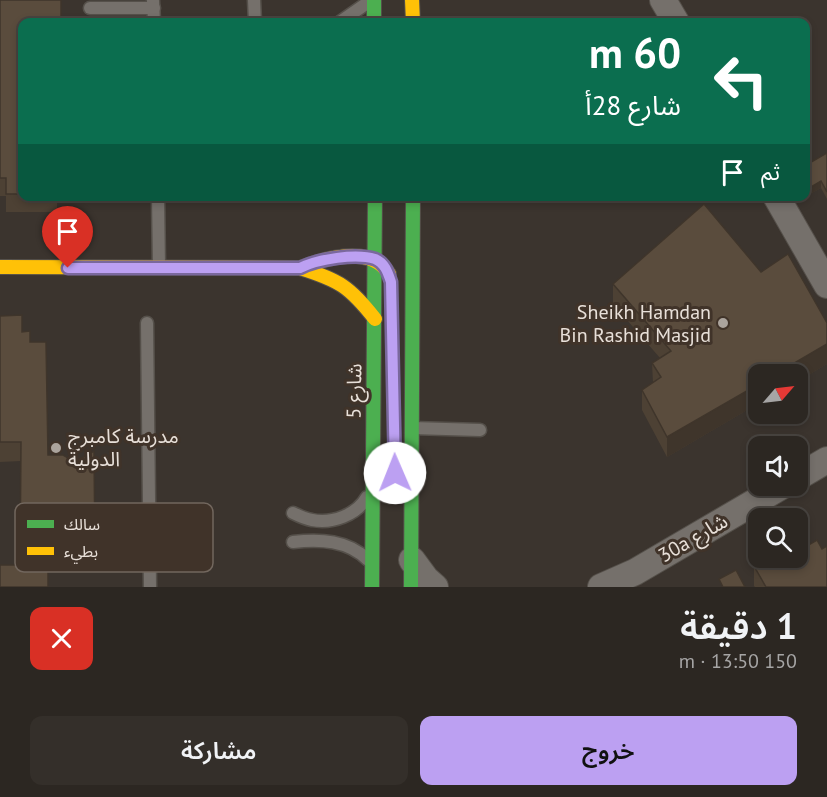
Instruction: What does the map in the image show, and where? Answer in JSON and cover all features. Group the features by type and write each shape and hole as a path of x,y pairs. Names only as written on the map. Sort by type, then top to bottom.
{"street":[{"path":"372,0 374,18"},
{"path":"412,0 412,18"},
{"path":"663,0 674,18"},
{"name":"شارع 5","path":"372,587 375,201"},
{"path":"411,587 413,201"},
{"path":"779,201 827,285"},
{"path":"300,268 312,262 333,258 375,259 388,272 392,292"},
{"path":"0,267 300,268 328,277 355,294 375,319"},
{"path":"808,471 827,460"},
{"path":"396,484 412,510"},
{"name":"30a شارع","path":"601,587 635,572 765,496"},
{"path":"412,560 435,587"}],"lane":[{"path":"254,0 255,18"},
{"path":"346,18 372,0"},
{"path":"90,8 154,4"},
{"path":"158,201 159,268"},
{"path":"147,323 149,503"},
{"path":"412,428 480,430"},
{"path":"293,513 312,520 331,520 356,509 363,503 372,488"},
{"path":"293,542 328,541 361,553 372,564"},
{"path":"150,572 150,587"}],"building":[{"path":"0,0 61,0 61,18 18,18 18,194 6,194 6,178 0,178"},
{"path":"827,153 827,192 821,181 810,188 810,163"},
{"name":"Sheikh Hamdan Bin Rashid Masjid","path":"704,204 761,272 788,254 827,323 827,344 793,364 748,364 748,390 667,437 642,390 661,377 652,363 671,351 613,284"},
{"path":"22,315 22,332 30,331 30,342 46,342 48,455 63,455 75,462 94,451 95,503 21,503 21,442 0,442 0,316"},
{"path":"817,540 822,549 827,546 827,587 766,587 755,568 808,568 808,545"},
{"path":"0,565 15,565 15,572 48,572 48,587 0,587"},
{"path":"736,570 745,587 723,587 719,579"}],"traffic: fast":[{"path":"374,0 374,18"},
{"path":"372,587 375,201"},
{"path":"411,587 413,201"}],"traffic: slow":[{"path":"412,0 413,18"},
{"path":"300,268 348,256 371,259 389,274"},
{"path":"0,267 300,268 343,286 375,319"}],"place":[{"name":"Sheikh Hamdan Bin Rashid Masjid","path":"723,323"},
{"name":"مدرسة كامبرج الدولية","path":"56,448"}],"route":[{"path":"68,268 300,268 312,262 333,258 375,259 388,272 392,292 395,473"}]}
